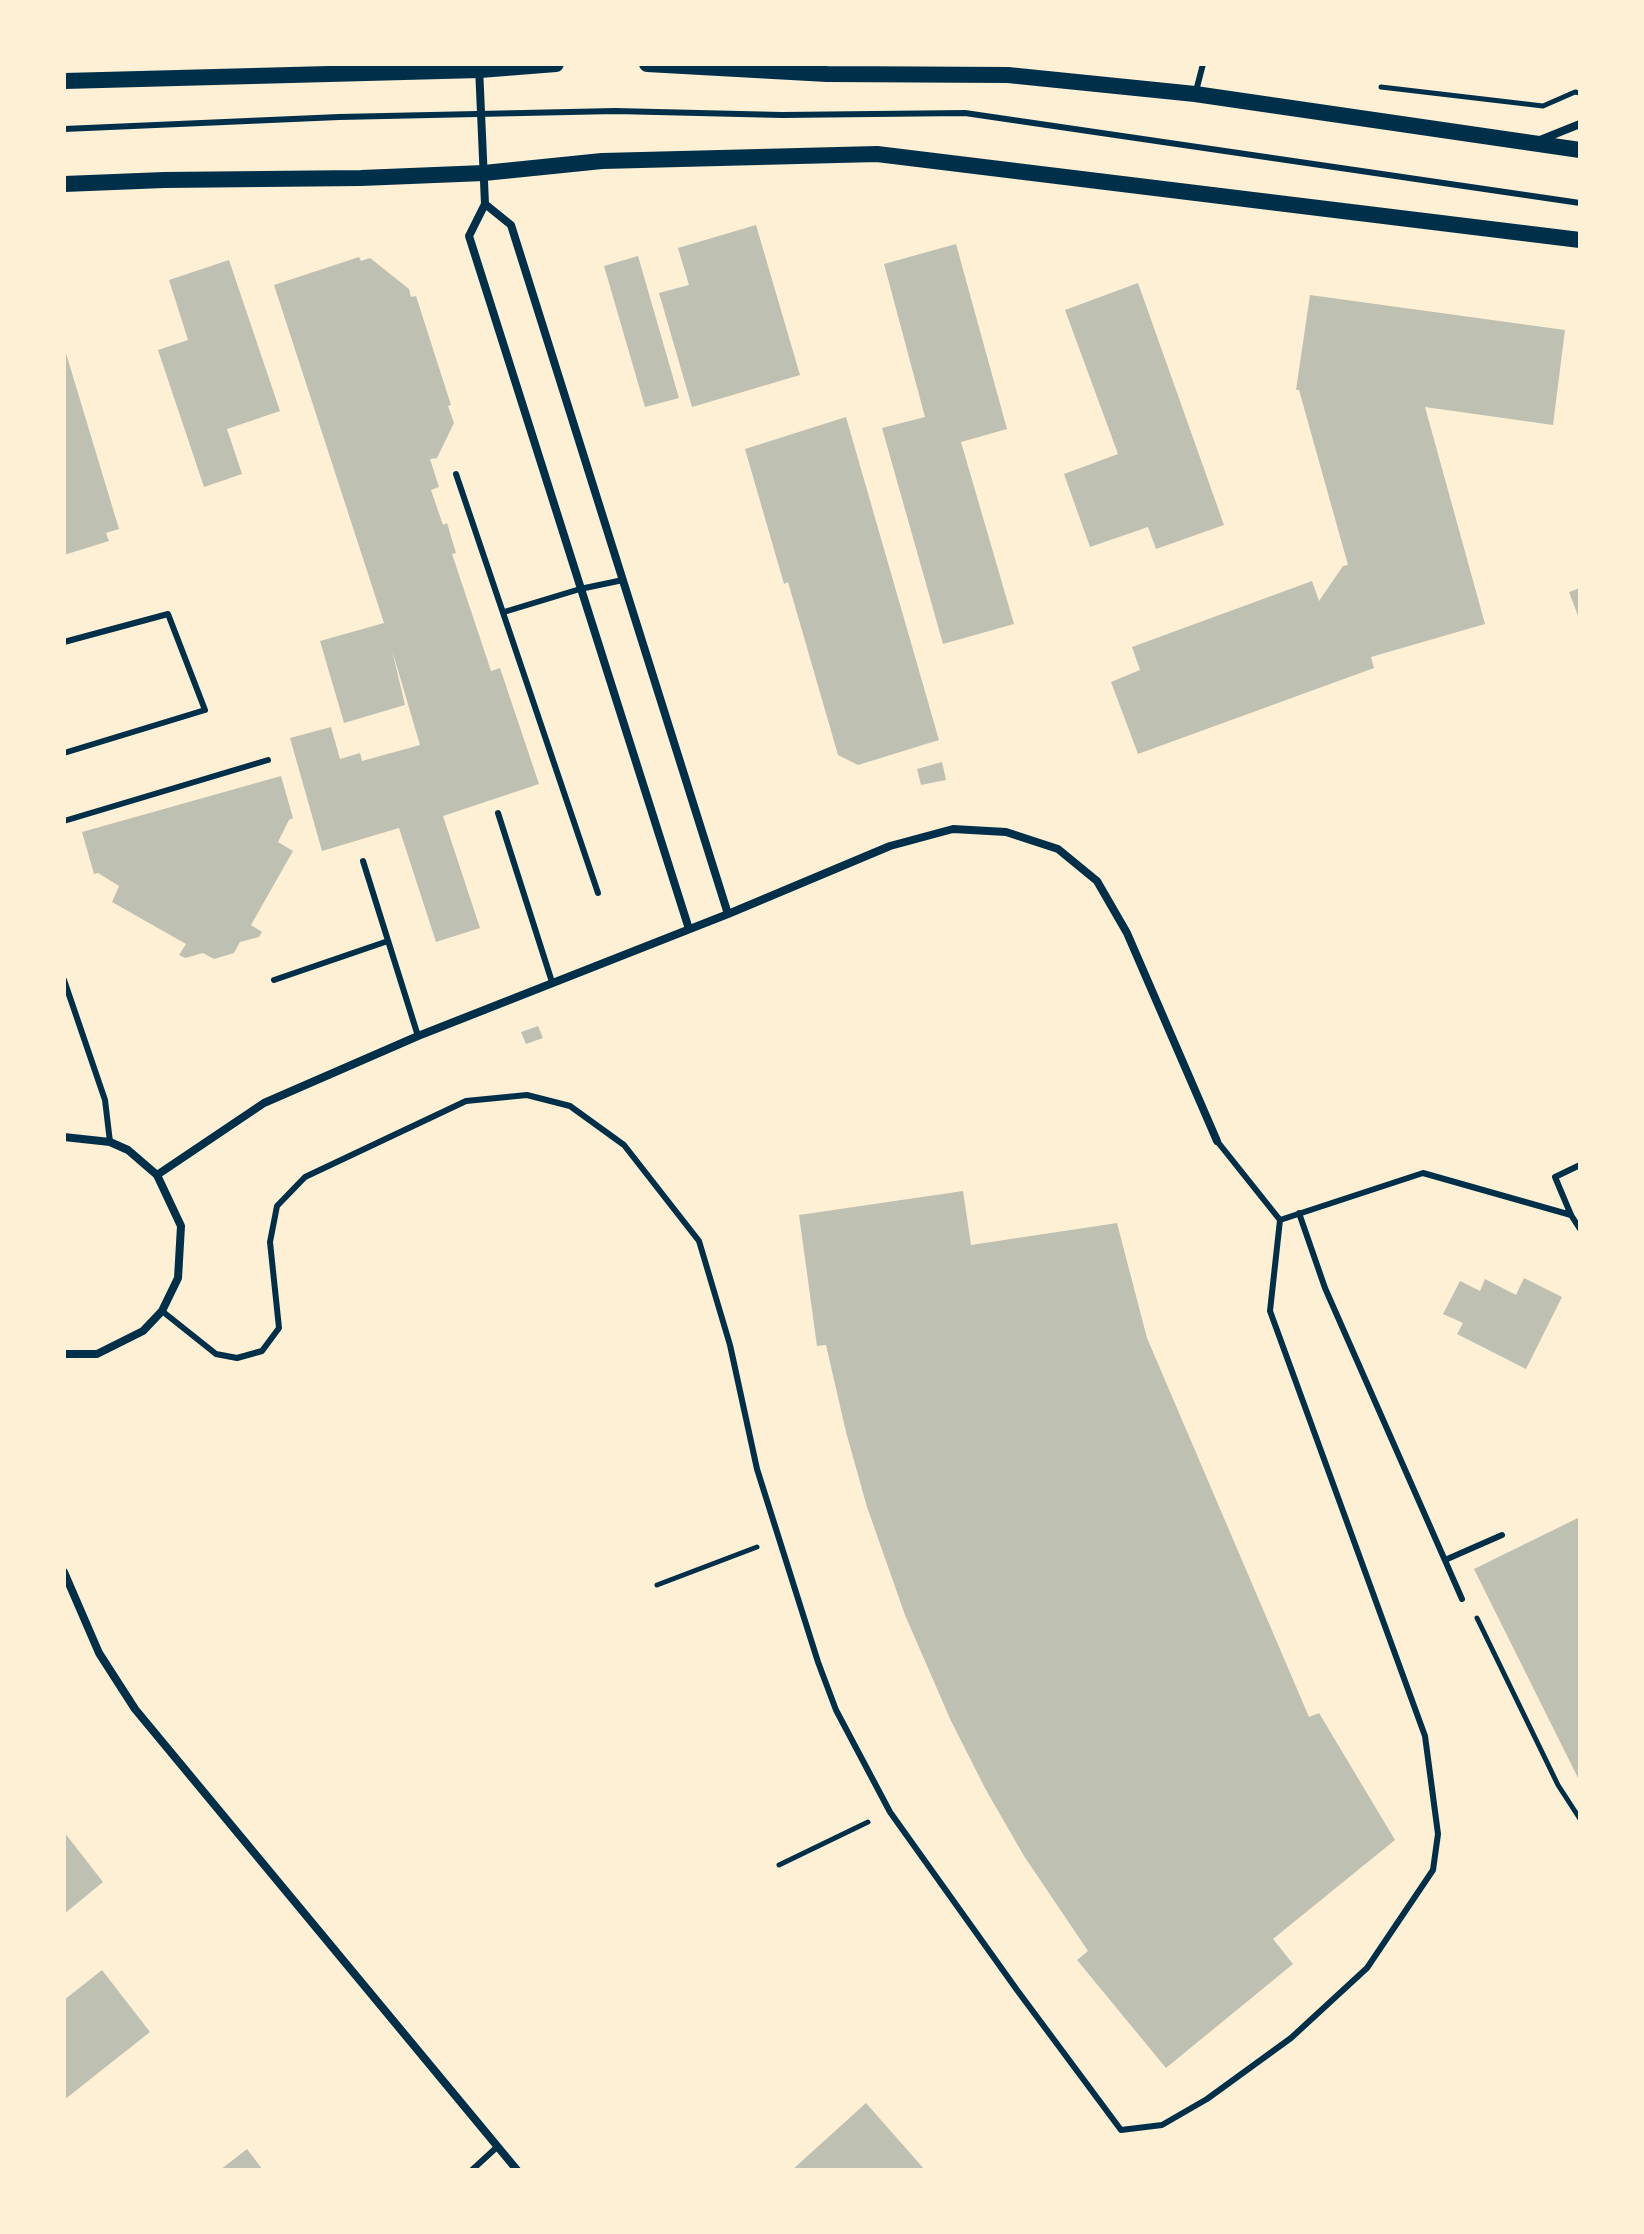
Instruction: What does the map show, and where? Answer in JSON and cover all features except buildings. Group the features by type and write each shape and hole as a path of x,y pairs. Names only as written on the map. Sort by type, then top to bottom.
{"main road":[{"path":"64,81 556,64"},
{"path":"647,64 1008,75 1195,94 1580,150"},
{"path":"64,184 484,173 602,161 877,154 1580,240"}],"street":[{"path":"480,67 485,204 469,236 689,929"},
{"path":"1533,143 1580,124"},
{"path":"485,204 511,225 728,914"},
{"path":"157,1175 264,1103 418,1036 728,914 890,846 953,829 1006,832 1058,849 1097,881 1127,933 1217,1141"},
{"path":"64,1137 110,1142 128,1150 157,1175 181,1226 178,1278 162,1311 143,1331 97,1354 64,1354"},
{"path":"64,1572 99,1653 135,1709 517,2170"}],"lane":[{"path":"1195,94 1203,64"},
{"path":"64,129 571,111 782,115 965,113 1580,203"},
{"path":"456,474 598,893"},
{"path":"504,612 580,589 623,580"},
{"path":"64,642 168,614 205,710 64,753"},
{"path":"64,821 268,760"},
{"path":"498,813 552,982"},
{"path":"363,861 418,1036"},
{"path":"274,980 388,941"},
{"path":"64,980 105,1100 110,1142"},
{"path":"162,1311 216,1354 237,1358 262,1351 279,1328 270,1242 277,1206 305,1177 466,1101 527,1095 570,1106 624,1145 699,1241 730,1345 757,1469 818,1662 836,1710 890,1812 1121,2130 1162,2125 1207,2099 1291,2038 1367,1968 1433,1870 1438,1834 1425,1736 1270,1311 1280,1220 1217,1141"},
{"path":"1580,1165 1555,1177 1580,1229"},
{"path":"1280,1220 1423,1173 1571,1215"},
{"path":"1299,1213 1325,1288 1462,1599"},
{"path":"1445,1560 1502,1535"},
{"path":"472,2170 497,2147"}],"path":[{"path":"1375,87 1543,106 1575,92 1580,93"},
{"path":"657,1585 778,1539"},
{"path":"1462,1599 1474,1613 1558,1785 1580,1819"},
{"path":"779,1865 890,1812"}]}
